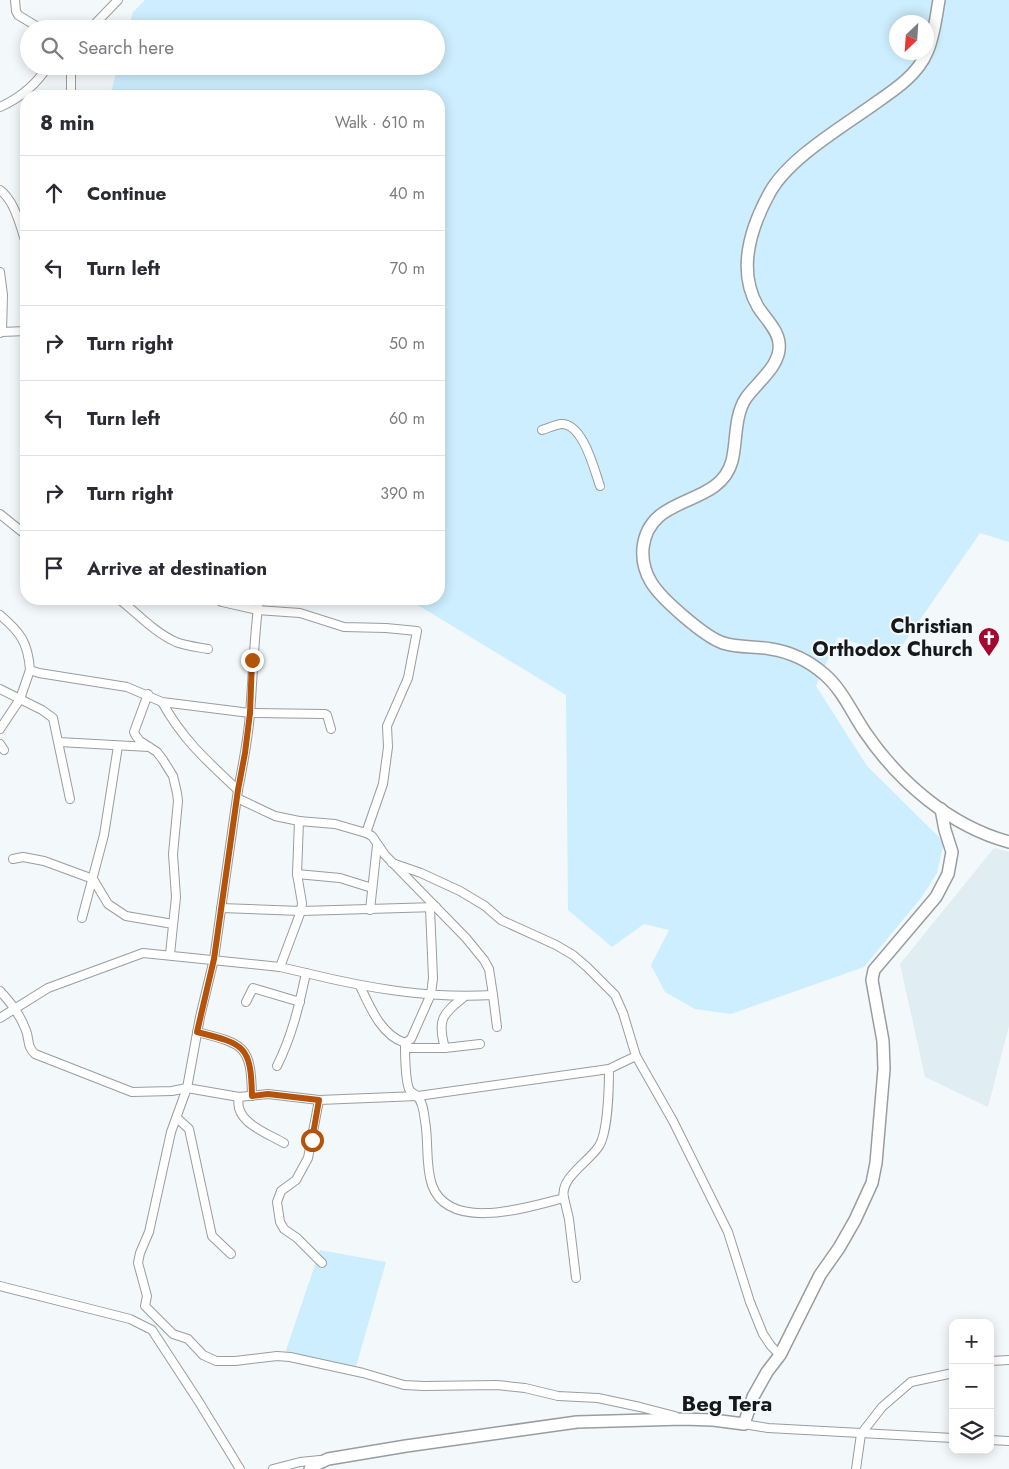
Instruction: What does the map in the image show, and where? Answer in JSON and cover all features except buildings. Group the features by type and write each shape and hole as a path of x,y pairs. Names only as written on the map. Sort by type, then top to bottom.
{"main road":[{"path":"939,0 929,49 912,74 893,91 799,159 770,192 749,243 747,260 750,290 763,314 774,329 779,343 777,357 746,399 740,412 732,462 721,482 661,513 647,534 643,553 646,571 657,591 699,630 722,642 772,649 806,661 825,674 837,688 864,731 892,768 941,809 966,826 1009,842"},
{"path":"310,1469 328,1459 577,1422 683,1419 714,1420 744,1424 753,1397 780,1355 820,1275 839,1248 855,1220 872,1183 876,1163 884,1069 883,1041 872,980 874,970 936,897 948,874 952,852 941,809"}],"street":[{"path":"15,0 18,14 27,20"},
{"path":"99,20 118,0"},
{"path":"28,90 43,75"},
{"path":"71,75 71,90"},
{"path":"0,107 20,95"},
{"path":"0,190 7,196 20,226"},
{"path":"0,272 3,295 1,332 20,330"},
{"path":"542,430 561,424 571,426 577,430 590,457 600,486"},
{"path":"0,514 20,530"},
{"path":"126,605 175,642 208,649"},
{"path":"235,605 257,610 300,612 344,627 417,631 408,678 387,726 388,747 383,784 366,833"},
{"path":"258,605 252,660 250,713 214,959 197,1032 187,1088 171,1132 148,1232 138,1263 147,1296 145,1306 173,1334 188,1339 202,1356 216,1362 277,1356 290,1357 363,1372 404,1385 497,1385 525,1388 558,1396 598,1398 640,1406 683,1419"},
{"path":"0,614 22,636 28,648 30,670 20,699 0,730"},
{"path":"30,670 39,673 108,682 148,694 162,702 250,713 325,714 331,729"},
{"path":"0,689 42,710 53,718 70,799"},
{"path":"148,694 134,732 140,741 157,752 163,760 173,776 178,793 173,854 176,896 170,954"},
{"path":"162,702 174,724 189,743 238,794 275,816 299,821 335,824 372,836 392,863 433,908 466,938 484,960 488,969 498,1026"},
{"path":"59,742 150,747"},
{"path":"82,918 104,835 118,746"},
{"path":"280,966 301,911 302,903 297,874 299,821"},
{"path":"370,910 377,845"},
{"path":"14,859 23,857 44,861 93,879 108,904 126,916 173,924"},
{"path":"392,863 421,873 460,891 485,906 506,923 540,937 573,955 602,980 615,995 623,1013 636,1056 673,1121 728,1232 750,1302 763,1334 780,1355"},
{"path":"297,874 340,878 372,888"},
{"path":"221,908 301,911 433,908"},
{"path":"433,908 433,978 431,994 411,1039 405,1046 408,1087 411,1092 418,1096 423,1107 430,1178 433,1188 442,1200 462,1211 481,1213 498,1213 522,1209 564,1198"},
{"path":"0,1018 48,988 143,953 170,954 280,966 360,986 464,997 493,995"},
{"path":"277,1066 287,1046 306,973"},
{"path":"360,986 379,1022 405,1046 445,1048 480,1044"},
{"path":"246,1002 253,988 300,1002"},
{"path":"0,991 16,1008 27,1032 28,1046 35,1054 132,1092 172,1091 187,1088 239,1097 268,1094 319,1100 418,1096 609,1069 636,1056"},
{"path":"445,1048 440,1028 442,1019 448,1009 464,997"},
{"path":"197,1032 224,1038 246,1052 252,1070 252,1096"},
{"path":"576,1278 569,1219 562,1192 565,1184 599,1147 603,1139 609,1069"},
{"path":"239,1097 238,1107 241,1114 249,1122 284,1143"},
{"path":"319,1100 308,1158 296,1180 281,1191 277,1202 280,1222 284,1229 297,1238 322,1262"},
{"path":"176,1118 189,1129 212,1236 231,1254"},
{"path":"0,1286 130,1319 152,1330 240,1469"},
{"path":"994,1361 1009,1360"},
{"path":"855,1468 861,1434 882,1407 911,1382 949,1374"},
{"path":"744,1424 768,1428 949,1438"},
{"path":"994,1440 1009,1442"},
{"path":"273,1469 300,1462 328,1459"}],"shaded area":[{"path":"145,0 1009,0 1009,542 980,533 895,656 838,637 816,686 867,766 944,842 937,873 921,898 864,967 731,1014 695,1009 665,992 651,965 669,930 644,924 612,947 568,910 566,695 418,605 445,605 445,90 112,90 116,75 445,75 445,20 131,20 133,12"},
{"path":"994,848 1009,852 1009,1026 988,1107 925,1077 900,964"},
{"path":"320,1250 386,1262 355,1370 283,1359"}],"place":[{"name":"Christian Orthodox Church","path":"989,657"}],"district":[{"name":"Beg Tera","path":"727,1403"}],"route":[{"path":"252,660 250,713 245,753 214,959 197,1032 224,1038 246,1052 252,1070 252,1096 268,1094 319,1100 312,1140"}]}
